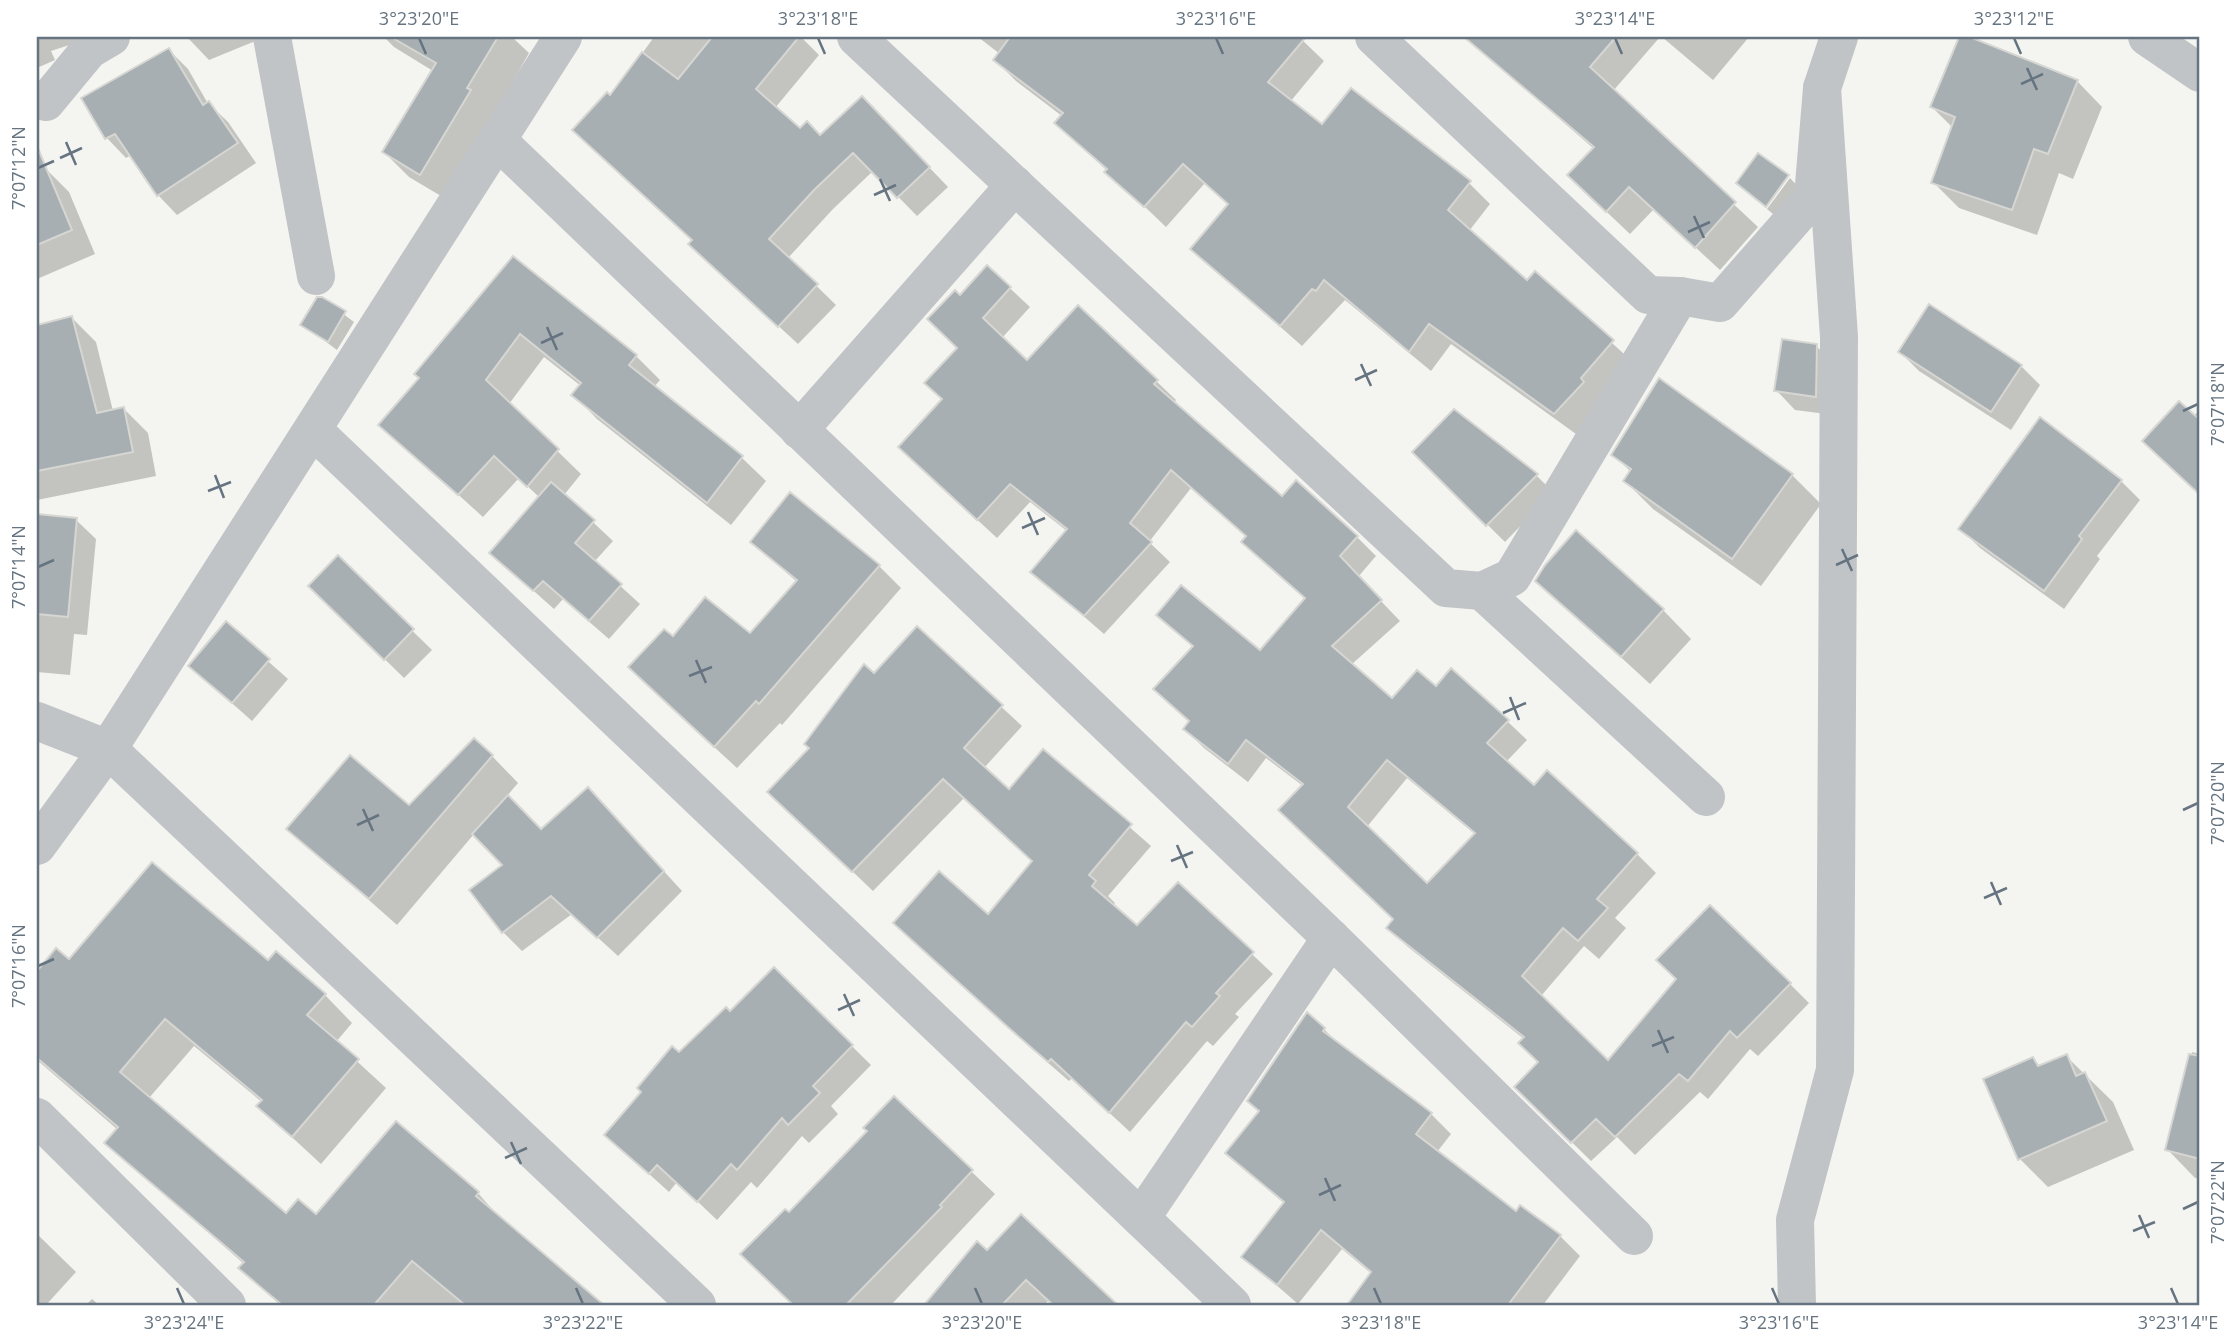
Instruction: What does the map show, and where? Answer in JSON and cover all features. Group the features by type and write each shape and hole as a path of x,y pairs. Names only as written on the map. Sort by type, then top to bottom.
{"street":[{"path":"37,100 46,102 89,50 111,37"},
{"path":"272,37 316,276"},
{"path":"37,846 108,749 563,37"},
{"path":"856,37 1446,588 1482,591 1512,578 1680,296"},
{"path":"1374,37 1648,295 1680,296 1720,303 1813,197 1822,88 1839,37"},
{"path":"2147,37 2200,73"},
{"path":"1798,1304 1794,1220 1835,1070 1839,337 1822,88"},
{"path":"498,140 1331,938 1634,1236"},
{"path":"799,430 1015,185"},
{"path":"313,430 1232,1305"},
{"path":"1482,591 1706,797"},
{"path":"37,721 108,749 697,1305"},
{"path":"1141,1219 1331,938"},
{"path":"37,1117 227,1305"}],"building":[{"path":"391,37 498,37 467,88 471,90 420,175 382,152 436,63"},
{"path":"712,37 799,37 756,89 800,128 807,121 820,135 862,96 930,167 897,198 853,153 814,190 769,239 818,284 778,327 688,244 692,240 572,130 607,92 610,95 642,52 678,79"},
{"path":"1010,37 1306,37 1268,82 1322,124 1351,88 1471,181 1448,210 1527,280 1535,271 1614,340 1581,378 1584,382 1554,414 1429,324 1409,352 1324,280 1316,291 1312,289 1280,326 1190,249 1228,204 1183,164 1144,207 1104,172 1107,169 1054,123 1063,113 993,60"},
{"path":"1464,37 1616,37 1590,67 1736,202 1695,248 1629,187 1606,212 1567,175 1594,147"},
{"path":"1959,37 1970,37 2078,80 2048,154 2034,149 2012,210 1931,183 1955,117 1930,107"},
{"path":"169,48 203,105 209,101 238,143 157,196 115,134 105,139 81,98"},
{"path":"37,146 72,230 37,245"},
{"path":"1758,153 1789,175 1766,207 1736,183"},
{"path":"513,256 637,355 629,365 743,456 707,503 571,395 581,383 520,334 486,380 559,449 527,487 494,456 458,495 378,425 419,378 414,374"},
{"path":"987,265 1011,287 983,318 1027,360 1078,305 1158,380 1154,384 1282,496 1296,480 1358,536 1340,556 1382,600 1332,646 1392,698 1417,670 1436,686 1451,668 1509,720 1487,743 1534,785 1547,770 1638,853 1597,899 1608,908 1578,941 1563,928 1522,976 1608,1060 1676,979 1656,960 1710,905 1791,983 1737,1038 1730,1031 1688,1081 1679,1074 1615,1137 1596,1119 1571,1143 1514,1087 1538,1062 1518,1043 1524,1037 1386,928 1393,919 1278,810 1303,784 1246,740 1228,764 1183,729 1189,721 1153,689 1193,646 1156,615 1181,585 1260,650 1305,598 1241,542 1246,536 1171,470 1130,523 1152,542 1084,616 1030,572 1067,529 1010,484 977,520 898,447 942,399 924,383 957,348 927,319 955,290 960,295","holes":["1387,760 1475,833 1427,883 1348,807"]},
{"path":"317,297 322,297 346,311 328,342 300,325"},
{"path":"1929,304 2022,365 1991,412 1898,352"},
{"path":"72,316 97,413 124,407 133,452 37,471 37,325"},
{"path":"1782,339 1817,344 1816,397 1774,391"},
{"path":"1659,378 1793,474 1732,559 1623,481 1631,469 1611,455"},
{"path":"2179,401 2200,420 2200,495 2142,441"},
{"path":"1454,409 1538,474 1486,526 1412,452"},
{"path":"2040,417 2122,480 2079,536 2082,539 2044,591 1958,529"},
{"path":"551,482 595,520 575,543 622,584 589,621 543,581 533,591 489,553"},
{"path":"790,492 880,565 759,704 756,701 714,747 628,667 664,629 673,636 705,597 750,633 797,580 750,542"},
{"path":"37,514 77,518 68,617 37,614"},
{"path":"1576,530 1664,609 1621,657 1535,581 1545,565"},
{"path":"338,555 414,629 384,660 308,586"},
{"path":"226,621 270,659 232,703 188,666"},
{"path":"917,626 1003,705 964,748 1009,789 1043,749 1132,824 1089,875 1096,881 1092,886 1137,925 1178,882 1254,952 1216,993 1220,996 1192,1027 1186,1022 1109,1113 1051,1059 1048,1062 1010,1029 893,923 939,871 988,914 1032,861 943,779 852,872 767,792 809,748 804,744 864,664 874,673"},
{"path":"474,738 493,755 369,899 286,829 350,755 409,805"},
{"path":"588,787 664,871 597,938 551,896 502,933 469,890 502,865 472,834 508,795 541,829"},
{"path":"152,862 268,960 276,951 326,994 307,1015 359,1059 292,1137 256,1106 262,1100 165,1019 120,1072 286,1213 298,1199 316,1214 396,1121 479,1192 476,1196 604,1305 465,1305 412,1261 374,1305 282,1305 238,1268 244,1262 104,1143 118,1127 37,1058 37,971 56,948 69,959"},
{"path":"774,967 853,1045 813,1086 820,1093 788,1125 782,1118 737,1170 731,1164 697,1202 657,1165 649,1174 604,1135 641,1092 637,1088 672,1046 679,1052 726,1007 730,1011"},
{"path":"1307,1012 1325,1028 1323,1031 1432,1113 1416,1134 1516,1211 1520,1205 1561,1235 1508,1305 1347,1305 1371,1272 1321,1230 1277,1285 1241,1257 1284,1202 1225,1153 1259,1111 1247,1101"},
{"path":"2067,1054 2076,1076 2085,1072 2107,1121 2018,1160 1983,1079 2033,1057 2038,1066"},
{"path":"2189,1054 2200,1056 2200,1159 2165,1150"},
{"path":"894,1096 973,1170 940,1205 942,1207 846,1305 793,1305 740,1254 785,1209 789,1212 867,1131 863,1128"},
{"path":"1021,1214 1118,1305 1053,1305 1026,1280 1002,1305 924,1305 977,1241 987,1250"}]}
